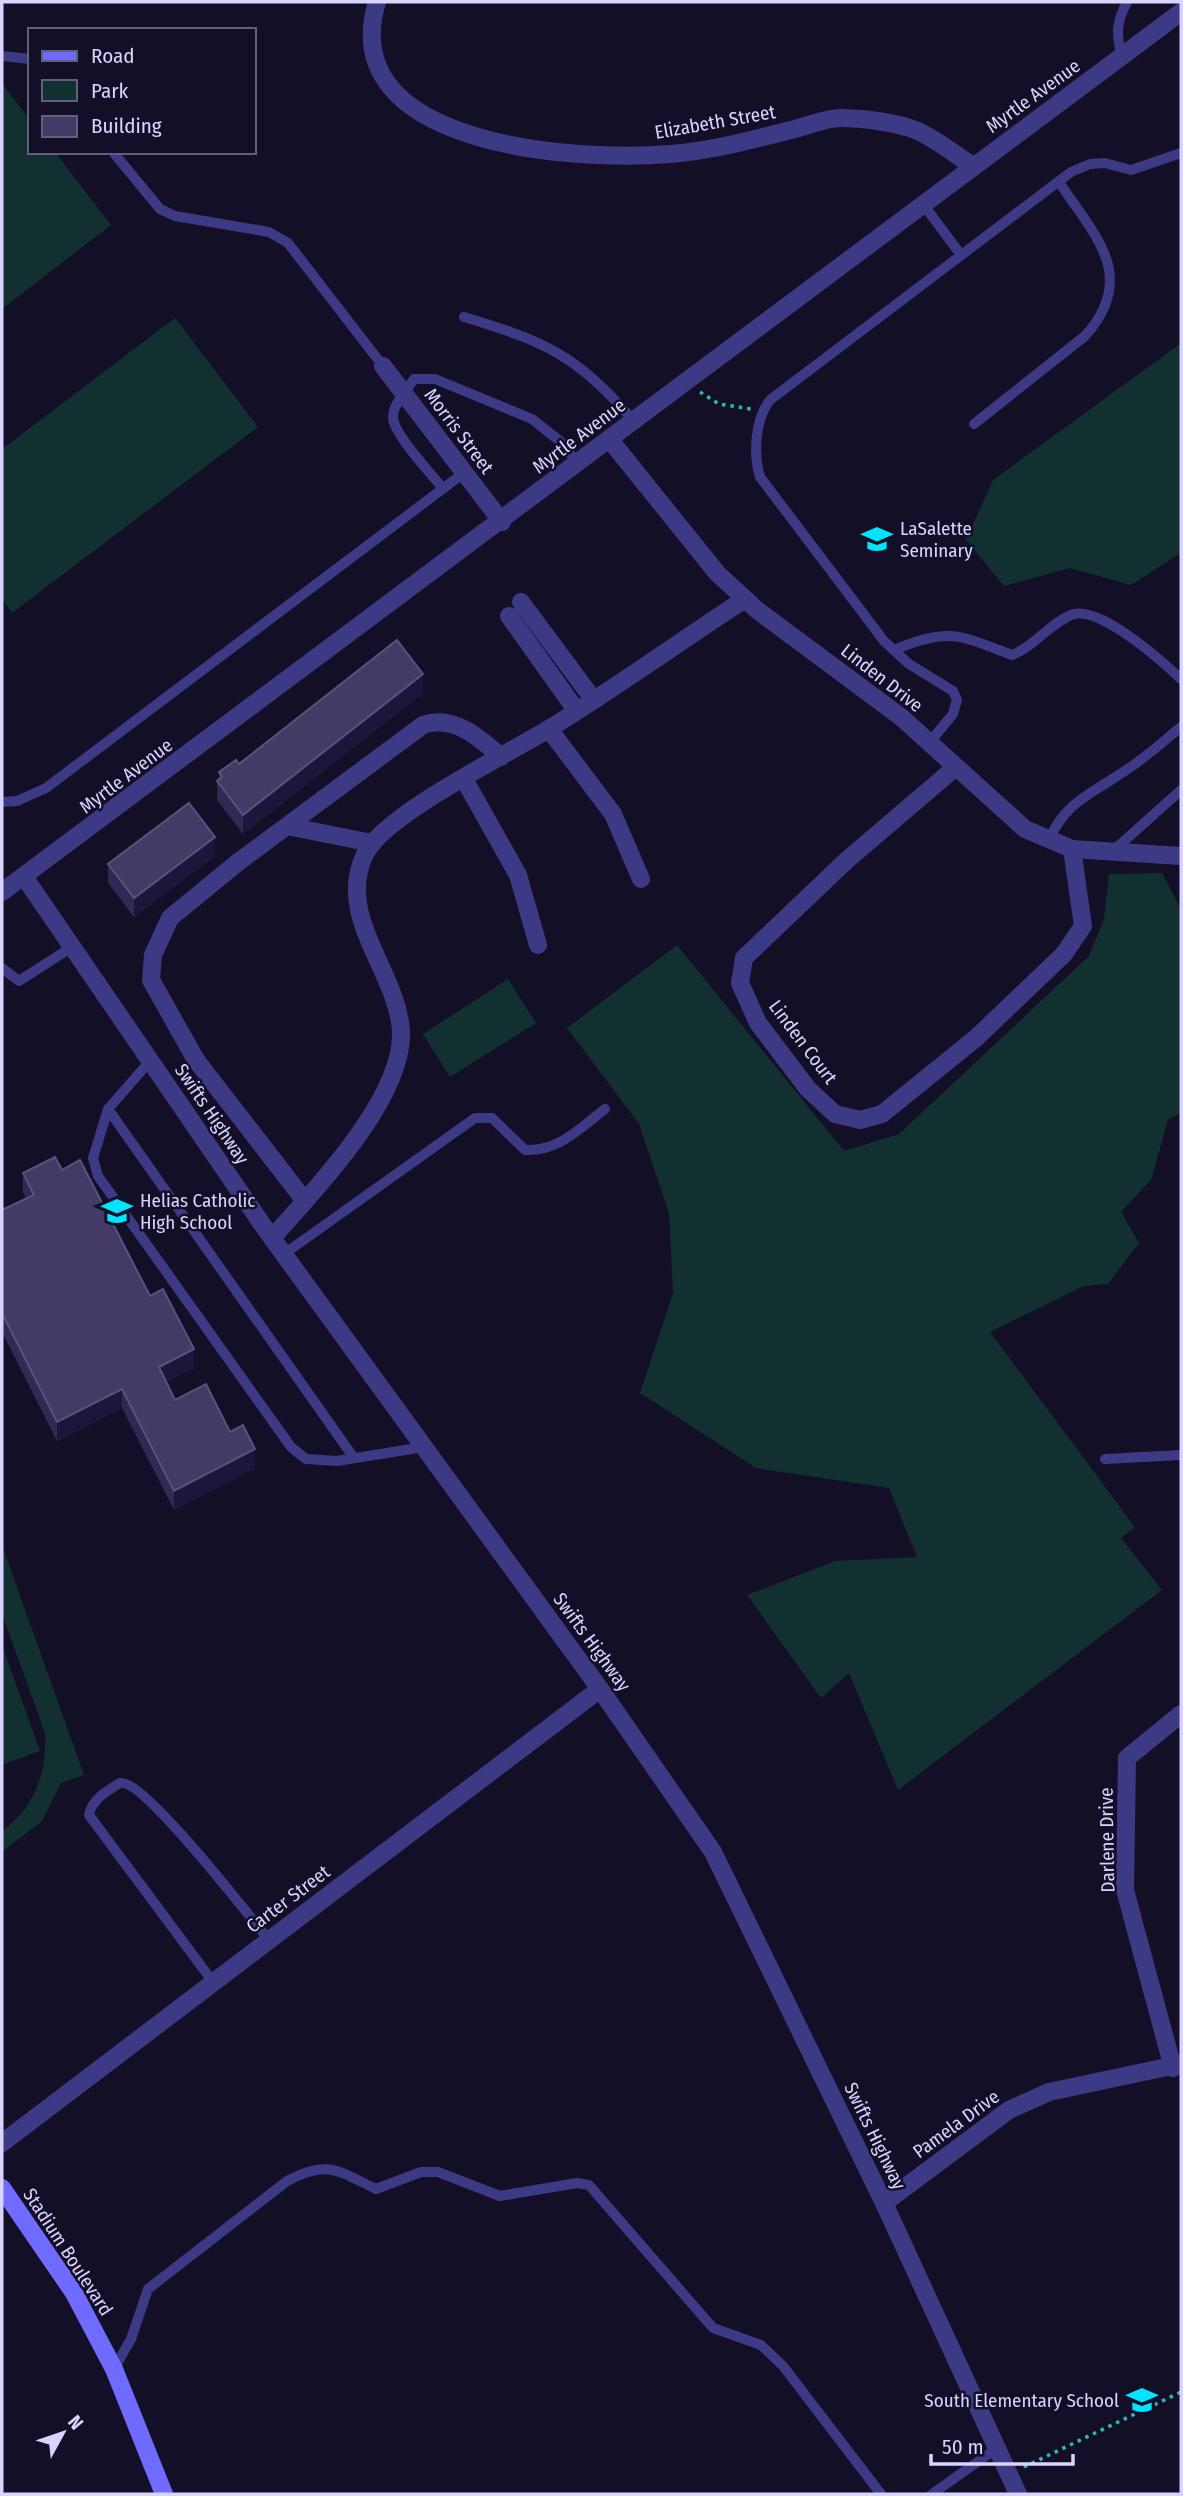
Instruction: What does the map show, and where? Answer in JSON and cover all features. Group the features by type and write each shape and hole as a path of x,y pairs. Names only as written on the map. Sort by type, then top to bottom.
{"main road":[{"name":"Stadium Boulevard","path":"2,2188 74,2293 114,2369 164,2494"}],"street":[{"name":"Elizabeth Street","path":"377,2 370,33 386,82 405,105 466,134 530,149 589,157 672,155 840,117 911,128 974,166"},
{"name":"Myrtle Avenue","path":"2,892 25,878 502,522 1181,12"},
{"name":"Morris Street","path":"383,366 502,522"},
{"name":"Linden Drive","path":"610,440 717,573 745,599 901,717 1025,829 1072,849 1181,856"},
{"path":"272,1238 335,1167 368,1119 394,1071 401,1032 392,992 362,926 357,893 364,856 372,844 398,818 549,729 745,599"},
{"path":"521,601 593,699"},
{"path":"509,616 576,710"},
{"path":"305,1201 196,1060 151,980 153,955 170,918 287,826 423,725 437,720 453,724 483,741 501,757"},
{"path":"549,729 613,814 641,879"},
{"name":"Linden Court","path":"956,767 846,860 744,958 740,983 758,1023 808,1089 835,1114 860,1120 883,1114 976,1038 1064,954 1083,926 1072,849"},
{"path":"464,779 518,875 538,945"},
{"path":"287,826 372,844"},
{"name":"Swifts Highway","path":"25,878 272,1238 600,1689 713,1852 884,2203 1017,2494"},
{"name":"Carter Street","path":"2,2143 600,1689"},
{"name":"Darlene Drive","path":"1177,2066 1125,1891 1127,1758 1181,1714"},
{"name":"Pamela Drive","path":"884,2203 1009,2110 1049,2092 1177,2066"}],"lane":[{"path":"1122,57 1116,34 1119,17 1126,2"},
{"path":"2,56 28,59"},
{"path":"929,743 953,714 957,700 953,691 909,664 894,650 760,477 755,461 762,411 770,400 1059,182 1090,164 1105,163 1131,170 1181,153"},
{"path":"115,154 160,209 175,216 269,232 288,243 383,366"},
{"path":"974,424 1085,336 1097,323 1111,284 1111,267 1101,245 1059,182"},
{"path":"923,204 961,256"},
{"path":"464,317 517,332 553,348 586,371 634,421"},
{"path":"443,489 398,431 393,419 395,408 414,379 435,379 532,419 561,442 578,464"},
{"path":"2,802 17,801 46,788 465,472"},
{"path":"894,650 918,640 952,634 1012,655 1027,649 1070,615 1085,612 1099,617 1150,652 1181,679"},
{"path":"1049,839 1060,816 1080,798 1121,774 1181,727"},
{"path":"1112,852 1181,790"},
{"path":"2,968 19,981 72,947"},
{"path":"150,1061 108,1109 93,1158 98,1176 291,1447 306,1459 354,1458 424,1447"},
{"path":"108,1109 354,1458"},
{"path":"284,1254 475,1118 492,1118 525,1150 542,1151 560,1143 605,1109"},
{"path":"1105,1459 1181,1455"},
{"path":"213,1982 89,1815 94,1802 107,1792 126,1782 137,1788 184,1837 269,1940"},
{"path":"114,2369 131,2339 148,2289 287,2181 307,2170 330,2167 350,2173 376,2189 421,2172 438,2172 499,2196 577,2183 589,2185 713,2328 761,2345 783,2366 881,2494"},
{"path":"932,2494 997,2448"}],"path":[{"path":"689,380 707,399 719,404 762,411"},
{"path":"1009,2474 1181,2392"}],"green space":[{"path":"2,83 28,117 28,154 57,154 111,225 2,309"},
{"path":"175,318 258,427 12,613 2,599 2,449"},
{"path":"1181,343 1181,553 1131,585 1070,568 1004,586 966,540 993,480"},
{"path":"1162,873 1181,909 1181,1113 1168,1120 1151,1180 1121,1212 1139,1243 1108,1284 1084,1286 990,1332 1135,1527 1121,1538 1162,1590 898,1790 849,1673 821,1698 747,1595 835,1561 917,1557 889,1488 756,1468 640,1393 673,1293 669,1213 639,1124 567,1028 677,945 844,1151 899,1134 1089,956 1104,919 1109,874"},
{"path":"508,979 536,1023 450,1077 423,1034"},
{"path":"2,1545 84,1775 61,1783 42,1821 2,1852 2,1831 23,1811 37,1788 44,1762 45,1733 2,1614"},
{"path":"2,1645 40,1751 2,1765"}],"building":[{"path":"397,640 423,674 243,815 217,781 222,777 219,772 236,760 239,764"},
{"path":"189,803 215,837 134,898 108,864"},
{"name":"Helias Catholic High School","path":"55,1157 62,1170 80,1160 150,1296 163,1289 194,1349 159,1367 175,1400 206,1384 230,1432 243,1425 255,1449 174,1491 122,1389 57,1422 2,1313 2,1210 34,1195 23,1173"}],"place":[{"name":"LaSalette Seminary","path":"877,539"},
{"name":"Helias Catholic High School","path":"117,1211"},
{"name":"South Elementary School","path":"1142,2400"}]}
